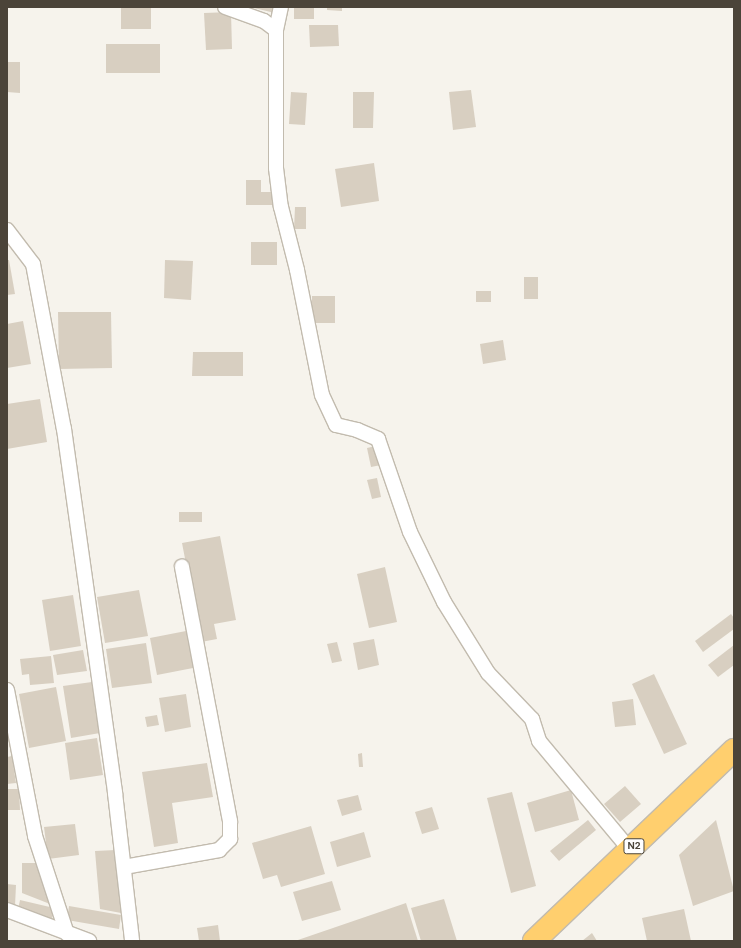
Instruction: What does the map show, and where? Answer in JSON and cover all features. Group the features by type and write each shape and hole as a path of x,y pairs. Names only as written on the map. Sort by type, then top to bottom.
{"highway":[{"name":"N2","path":"534,941 734,750"}],"street":[{"path":"225,7 264,21 276,30"},
{"path":"281,7 276,30 276,168 280,207 297,270 322,395 336,425 357,430 378,439 410,532 444,602 488,673 532,719 539,741 630,850"},
{"path":"7,230 33,264 64,429 124,867 132,941"},
{"path":"124,867 219,850 230,839 230,820 182,566"},
{"path":"7,690 35,836 67,934"},
{"path":"7,910 67,934 89,941"}],"building":[{"path":"121,7 151,7 151,29 121,29"},
{"path":"250,7 277,7 275,13"},
{"path":"294,7 314,7 314,19 294,19"},
{"path":"327,7 342,7 342,11 327,10"},
{"path":"231,12 232,49 206,50 204,13"},
{"path":"309,25 338,25 339,46 310,47"},
{"path":"106,44 160,44 160,73 106,73"},
{"path":"7,62 20,62 20,93 7,92"},
{"path":"471,90 476,127 453,130 449,92"},
{"path":"291,92 307,93 305,125 289,124"},
{"path":"353,92 374,92 373,128 353,128"},
{"path":"374,163 379,201 341,207 335,169"},
{"path":"246,180 261,180 261,192 276,192 276,205 246,205"},
{"path":"295,207 306,207 306,229 294,229"},
{"path":"251,242 277,242 277,265 251,265"},
{"path":"7,260 9,260 15,294 7,295"},
{"path":"165,260 193,261 191,300 164,298"},
{"path":"524,277 538,277 538,299 524,299"},
{"path":"476,291 491,291 491,302 476,302"},
{"path":"312,296 335,296 335,323 312,323"},
{"path":"58,312 111,312 112,368 59,369"},
{"path":"23,321 31,364 7,368 7,324"},
{"path":"503,340 506,360 483,364 480,344"},
{"path":"193,352 243,352 243,376 192,376"},
{"path":"40,399 47,442 7,449 7,404"},
{"path":"376,446 381,465 371,467 367,448"},
{"path":"377,478 381,497 372,499 367,480"},
{"path":"179,512 202,512 202,522 179,522"},
{"path":"220,536 236,620 214,624 217,639 201,642 182,543"},
{"path":"385,567 397,622 369,628 357,574"},
{"path":"139,590 148,636 105,643 97,597"},
{"path":"73,595 81,646 50,651 42,600"},
{"path":"731,614 734,618 734,629 703,652 695,641"},
{"path":"186,631 193,668 157,675 150,638"},
{"path":"374,639 379,665 358,670 353,643"},
{"path":"337,642 342,661 332,663 327,644"},
{"path":"146,643 152,683 112,688 106,649"},
{"path":"734,645 734,665 718,677 708,665"},
{"path":"83,650 87,671 57,675 53,655"},
{"path":"51,656 54,683 30,685 29,674 22,675 20,659"},
{"path":"654,674 687,744 664,754 632,684"},
{"path":"92,682 100,733 71,738 63,686"},
{"path":"56,687 66,741 29,748 19,694"},
{"path":"186,694 191,727 165,732 159,698"},
{"path":"633,699 636,725 615,727 612,702"},
{"path":"157,715 159,725 147,727 145,717"},
{"path":"97,738 103,775 70,780 65,743"},
{"path":"362,753 363,767 359,767 358,754"},
{"path":"12,756 16,783 7,784 7,757"},
{"path":"207,763 213,797 172,803 178,843 154,847 142,772"},
{"path":"625,786 641,804 620,822 604,804"},
{"path":"7,789 19,789 20,810 7,810"},
{"path":"571,790 579,820 535,832 527,803"},
{"path":"512,792 536,886 511,893 487,798"},
{"path":"358,795 362,810 342,816 337,800"},
{"path":"432,807 439,829 422,834 415,812"},
{"path":"588,820 596,830 559,861 550,851"},
{"path":"716,820 734,891 693,906 679,855"},
{"path":"75,824 79,855 48,859 44,827"},
{"path":"311,826 325,874 281,887 277,875 263,879 252,843"},
{"path":"364,832 371,857 337,867 330,842"},
{"path":"116,850 121,913 100,909 95,851"},
{"path":"22,863 37,863 50,904 22,893"},
{"path":"332,881 341,910 302,921 293,892"},
{"path":"7,884 16,885 15,906 7,905"},
{"path":"444,899 457,941 421,941 411,908"},
{"path":"20,900 54,908 52,919 18,910"},
{"path":"406,903 418,941 295,941"},
{"path":"69,906 121,915 119,929 67,920"},
{"path":"684,909 691,941 647,941 642,918"},
{"path":"218,925 220,941 199,941 197,928"},
{"path":"592,933 597,941 582,941"}]}
